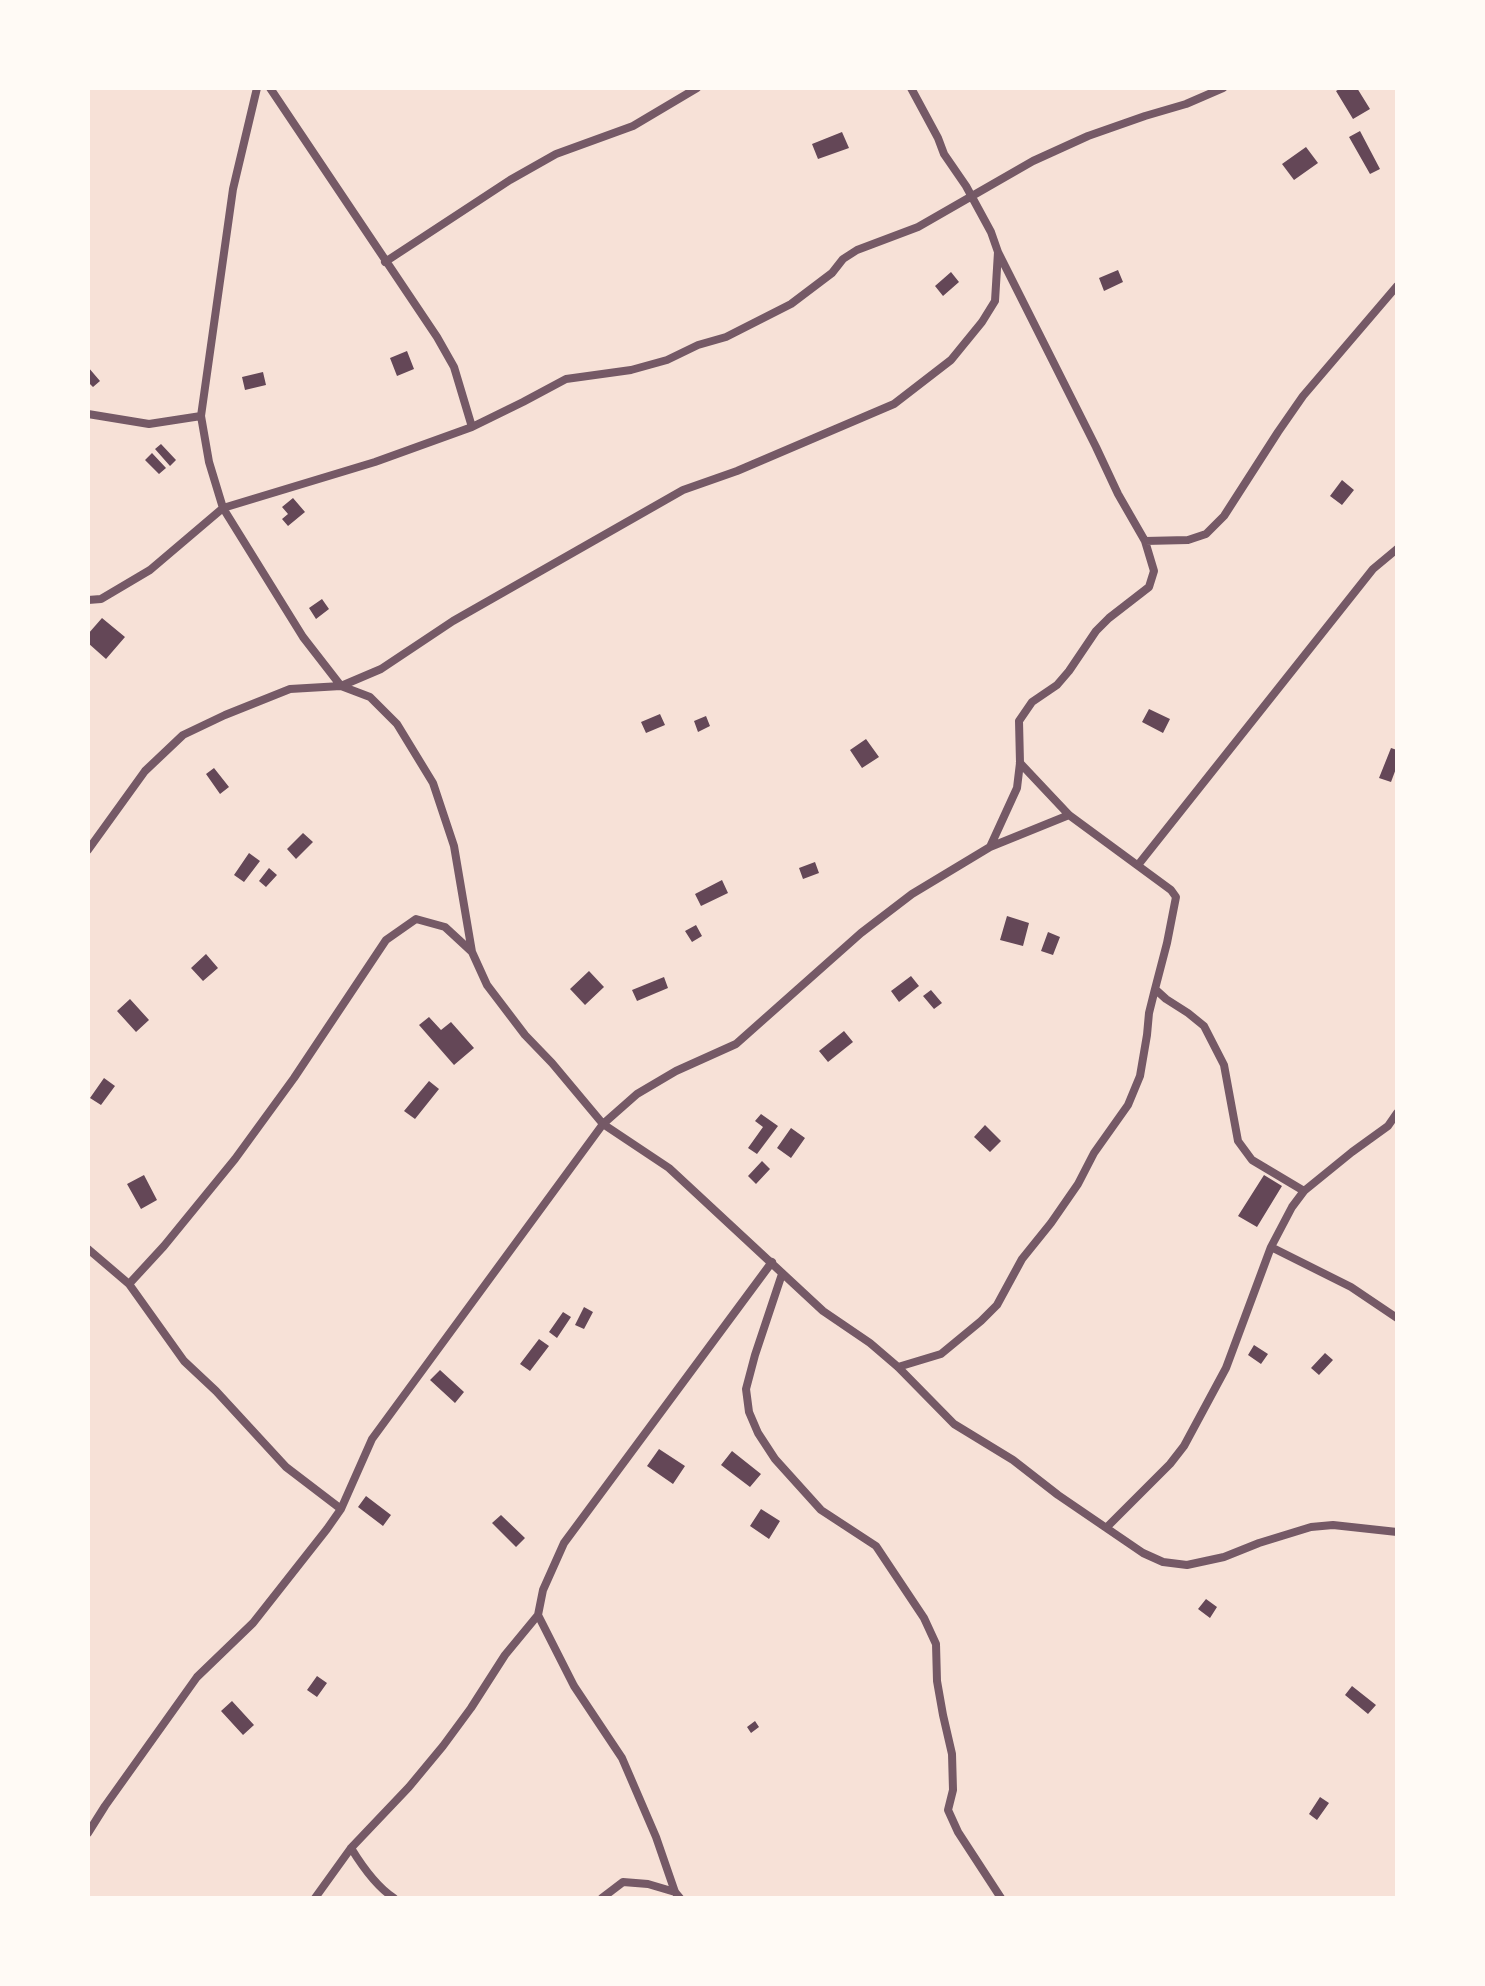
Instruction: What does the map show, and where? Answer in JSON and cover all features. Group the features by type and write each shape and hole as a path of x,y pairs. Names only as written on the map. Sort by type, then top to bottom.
{"street":[{"path":"257,88 233,189 201,416 209,462 223,508 303,637 341,686 370,697 397,724 433,783 454,846 472,952 487,985 515,1023 603,1124 669,1168 823,1311 870,1343 898,1367 954,1424 1013,1460 1143,1553 1163,1562 1187,1565 1224,1557 1311,1527 1333,1525 1397,1532"},
{"path":"270,88 437,337 454,367 472,427"},
{"path":"385,262 510,180 556,154 633,126 697,88"},
{"path":"911,88 944,154 991,232 998,252 1118,494 1145,541 1154,571 1149,587 1096,631 1069,671 1057,685 1032,702 1019,721 1017,788 990,847"},
{"path":"88,600 101,599 150,570 223,508 375,462 472,427 566,379 631,370 667,360 698,345 737,332 791,304 857,250 918,227 1033,161 1088,136 1186,104 1223,88"},
{"path":"88,850 145,771 183,735 290,689 341,686 381,669 453,621 683,490 737,471 894,404 951,360 982,322 995,301 998,252"},
{"path":"1145,541 1188,540 1206,534 1224,516 1303,396 1397,286"},
{"path":"88,414 149,424 201,416"},
{"path":"1138,865 1373,569 1397,549"},
{"path":"898,1367 941,1354 997,1305 1022,1259 1078,1184 1094,1153 1128,1105 1140,1076 1149,1013 1167,943 1176,897 1171,890 1069,815 1020,763"},
{"path":"88,1833 197,1677 253,1623 341,1509 372,1439 603,1124 637,1094 676,1071 736,1044 861,933 902,901 990,847 1069,815"},
{"path":"129,1284 235,1159 294,1078 386,940 416,919 445,927 472,952"},
{"path":"1155,989 1204,1026 1224,1065 1238,1141 1252,1160 1304,1191"},
{"path":"1107,1527 1184,1446 1226,1368 1271,1247 1292,1207 1304,1191 1388,1126 1397,1113"},
{"path":"1271,1247 1351,1287 1397,1318"},
{"path":"88,1249 129,1284 184,1361 286,1467 341,1509"},
{"path":"315,1898 351,1848 443,1746 505,1655 538,1615 543,1590 564,1543 772,1262"},
{"path":"782,1274 746,1389 749,1412 775,1459 821,1510 876,1546 924,1618 936,1644 937,1681 952,1754 953,1790 948,1810 958,1832 1001,1898"},
{"path":"538,1615 574,1686 622,1758 677,1895"},
{"path":"351,1848 394,1898"},
{"path":"602,1898 623,1882 648,1884 677,1895"}],"building":[{"path":"1357,88 1370,109 1353,119 1336,91"},
{"path":"1360,131 1380,169 1370,174 1349,137"},
{"path":"842,132 849,148 818,159 812,144"},
{"path":"1306,147 1318,163 1294,180 1282,164"},
{"path":"1118,270 1123,282 1104,291 1099,278"},
{"path":"951,272 959,282 943,296 935,286"},
{"path":"407,351 414,369 397,376 390,358"},
{"path":"88,367 100,381 93,387 88,382"},
{"path":"263,372 266,385 245,390 242,377"},
{"path":"161,444 176,460 170,466 155,449"},
{"path":"152,453 166,468 159,474 145,460"},
{"path":"1342,480 1354,490 1342,505 1330,496"},
{"path":"293,498 305,512 288,526 282,519 288,514 282,507"},
{"path":"322,599 329,609 316,619 309,608"},
{"path":"102,618 125,637 106,659 88,643 88,634"},
{"path":"1149,709 1170,719 1163,733 1142,722"},
{"path":"660,714 665,725 646,733 641,722"},
{"path":"706,716 710,726 698,732 694,721"},
{"path":"866,739 879,757 862,768 850,750"},
{"path":"1391,748 1397,750 1397,766 1391,782 1379,778"},
{"path":"214,768 229,787 220,794 206,774"},
{"path":"303,833 313,842 296,859 287,849"},
{"path":"249,853 260,861 244,882 234,875"},
{"path":"815,862 819,873 803,879 799,868"},
{"path":"269,868 277,875 266,887 259,881"},
{"path":"722,880 728,893 701,906 695,894"},
{"path":"1007,916 1029,923 1023,946 1000,940"},
{"path":"696,925 702,936 692,942 685,931"},
{"path":"1048,932 1060,937 1053,955 1041,951"},
{"path":"206,954 218,968 203,981 191,968"},
{"path":"589,971 604,987 585,1005 570,989"},
{"path":"911,976 919,986 899,1002 891,991"},
{"path":"664,977 668,988 637,1001 632,990"},
{"path":"931,990 942,1003 934,1009 923,996"},
{"path":"130,999 149,1020 136,1032 117,1011"},
{"path":"429,1017 441,1030 451,1022 474,1048 454,1065 419,1025"},
{"path":"844,1031 853,1042 828,1062 819,1051"},
{"path":"104,1078 115,1086 101,1105 90,1098"},
{"path":"429,1081 439,1089 415,1119 404,1111"},
{"path":"761,1114 778,1126 757,1154 748,1148 763,1127 755,1121"},
{"path":"985,1125 1001,1141 990,1152 974,1137"},
{"path":"791,1128 805,1138 791,1158 777,1148"},
{"path":"762,1161 770,1169 756,1184 748,1176"},
{"path":"144,1175 157,1200 141,1209 127,1184"},
{"path":"1264,1175 1282,1186 1257,1227 1238,1216"},
{"path":"584,1307 593,1312 584,1329 575,1325"},
{"path":"563,1312 571,1317 557,1338 549,1332"},
{"path":"539,1339 549,1346 530,1371 520,1364"},
{"path":"1254,1345 1268,1354 1261,1364 1248,1355"},
{"path":"1325,1353 1333,1360 1319,1375 1311,1368"},
{"path":"440,1370 464,1392 455,1403 430,1380"},
{"path":"659,1449 685,1466 673,1484 647,1466"},
{"path":"732,1451 761,1474 750,1487 721,1465"},
{"path":"366,1496 391,1515 383,1526 358,1507"},
{"path":"761,1509 780,1521 769,1539 750,1526"},
{"path":"501,1515 525,1538 516,1547 492,1523"},
{"path":"1206,1599 1217,1607 1210,1618 1198,1609"},
{"path":"317,1676 327,1683 317,1697 307,1690"},
{"path":"1352,1686 1376,1705 1368,1714 1345,1695"},
{"path":"232,1701 254,1725 243,1735 221,1711"},
{"path":"755,1721 759,1727 751,1733 747,1727"},
{"path":"1320,1797 1329,1803 1317,1820 1309,1814"}]}
